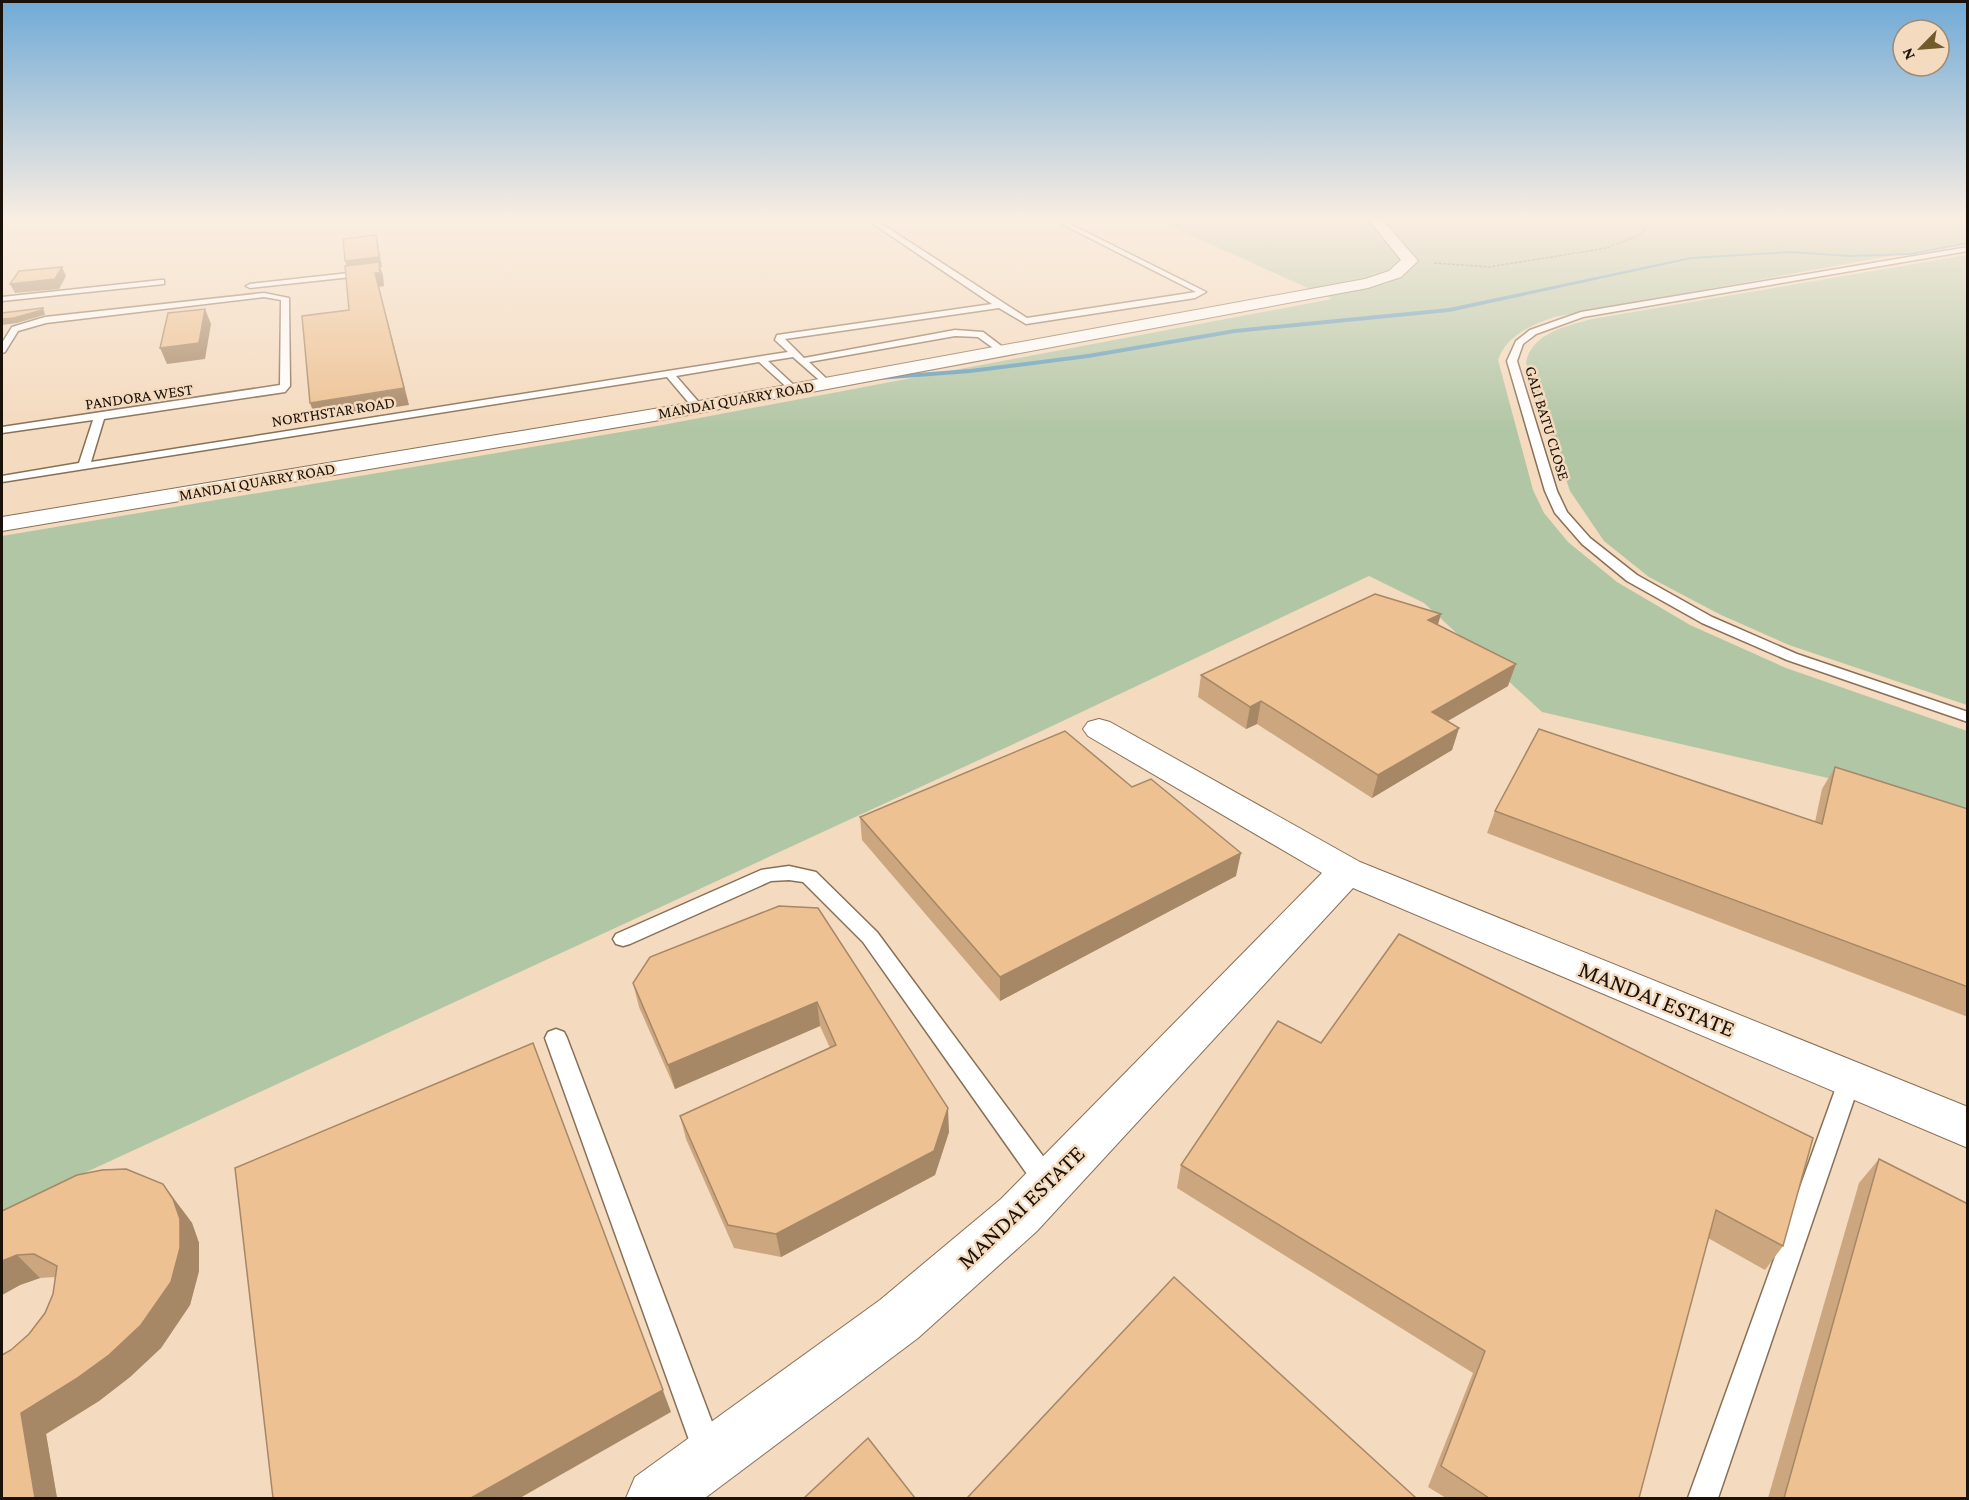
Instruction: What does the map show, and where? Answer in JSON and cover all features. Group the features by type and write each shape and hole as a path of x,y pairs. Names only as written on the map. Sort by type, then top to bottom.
{"street":[{"name":"MANDAI QUARRY ROAD","path":"2,524 698,407 1336,289"},
{"name":"MANDAI ESTATE","path":"1099,729 1347,871 1968,1128"},
{"name":"MANDAI ESTATE","path":"656,1498 899,1319 1019,1215 1347,871"}],"lane":[{"path":"2,299 45,298 110,289"},
{"path":"976,289 1021,319 1036,321 1195,296 1202,292 1196,289"},
{"name":"GALI BATU CLOSE","path":"1733,289 1581,315 1533,332 1519,343 1512,361 1551,491 1561,513 1586,541 1632,578 1707,620 1792,657 1968,717"},
{"name":"PANDORA WEST","path":"2,350 12,332 22,326 45,320 272,295 285,298 285,386 281,390 2,430"},
{"path":"826,383 780,340 780,337 1000,305"},
{"name":"NORTHSTAR ROAD","path":"2,479 762,360 798,358 955,333 980,334 1003,351"},
{"path":"762,360 792,389"},
{"path":"670,375 698,407"},
{"path":"84,467 99,417"},
{"path":"623,939 768,875 789,873 809,877 870,937 1049,1184"},
{"path":"556,1038 710,1458"},
{"path":"1703,1498 1850,1079"}],"green space":[{"path":"1310,289 1708,289 1554,317 1520,332 1507,344 1498,360 1533,490 1544,513 1568,542 1617,582 1690,625 1786,668 1967,731 1967,823 1854,784 1542,712 1424,603 1369,576 1033,735 2,1211 2,536 657,426 1332,299"},
{"path":"1768,289 1967,289 1967,705 1789,645 1719,614 1649,577 1604,541 1570,491 1526,363 1529,353 1542,338 1561,328 1592,319"}],"building":[{"path":"347,289 379,289 404,388 310,403 302,316 349,310"},
{"path":"43,308 14,318 2,319 2,313"},
{"path":"205,309 199,343 160,348 168,313"},
{"path":"1375,594 1441,614 1428,620 1516,664 1432,712 1459,728 1378,775 1261,701 1250,707 1201,675"},
{"path":"1539,729 1822,824 1835,767 1968,809 1968,987 1495,811"},
{"path":"1065,731 1132,787 1151,779 1241,853 1000,977 860,817"},
{"path":"779,906 818,908 948,1108 934,1151 776,1234 728,1225 680,1116 836,1045 817,1002 668,1065 633,983 650,957"},
{"path":"1399,934 1813,1138 1783,1246 1716,1210 1639,1498 1489,1498 1441,1466 1485,1351 1181,1165 1278,1021 1321,1043"},
{"path":"533,1043 663,1390 471,1498 273,1498 235,1168"},
{"path":"1879,1159 1968,1204 1968,1498 1784,1498"},
{"path":"126,1169 163,1184 173,1199 180,1219 180,1248 171,1282 141,1325 109,1355 76,1379 21,1413 35,1498 2,1498 2,1355 29,1334 45,1313 53,1294 57,1266 34,1254 17,1255 2,1261 2,1211 77,1175 102,1170"},
{"path":"1174,1277 1416,1498 967,1498"},
{"path":"868,1438 915,1498 804,1498"}],"waterway":[{"path":"878,378 970,371 1088,356 1235,331 1449,310 1547,289"}]}
